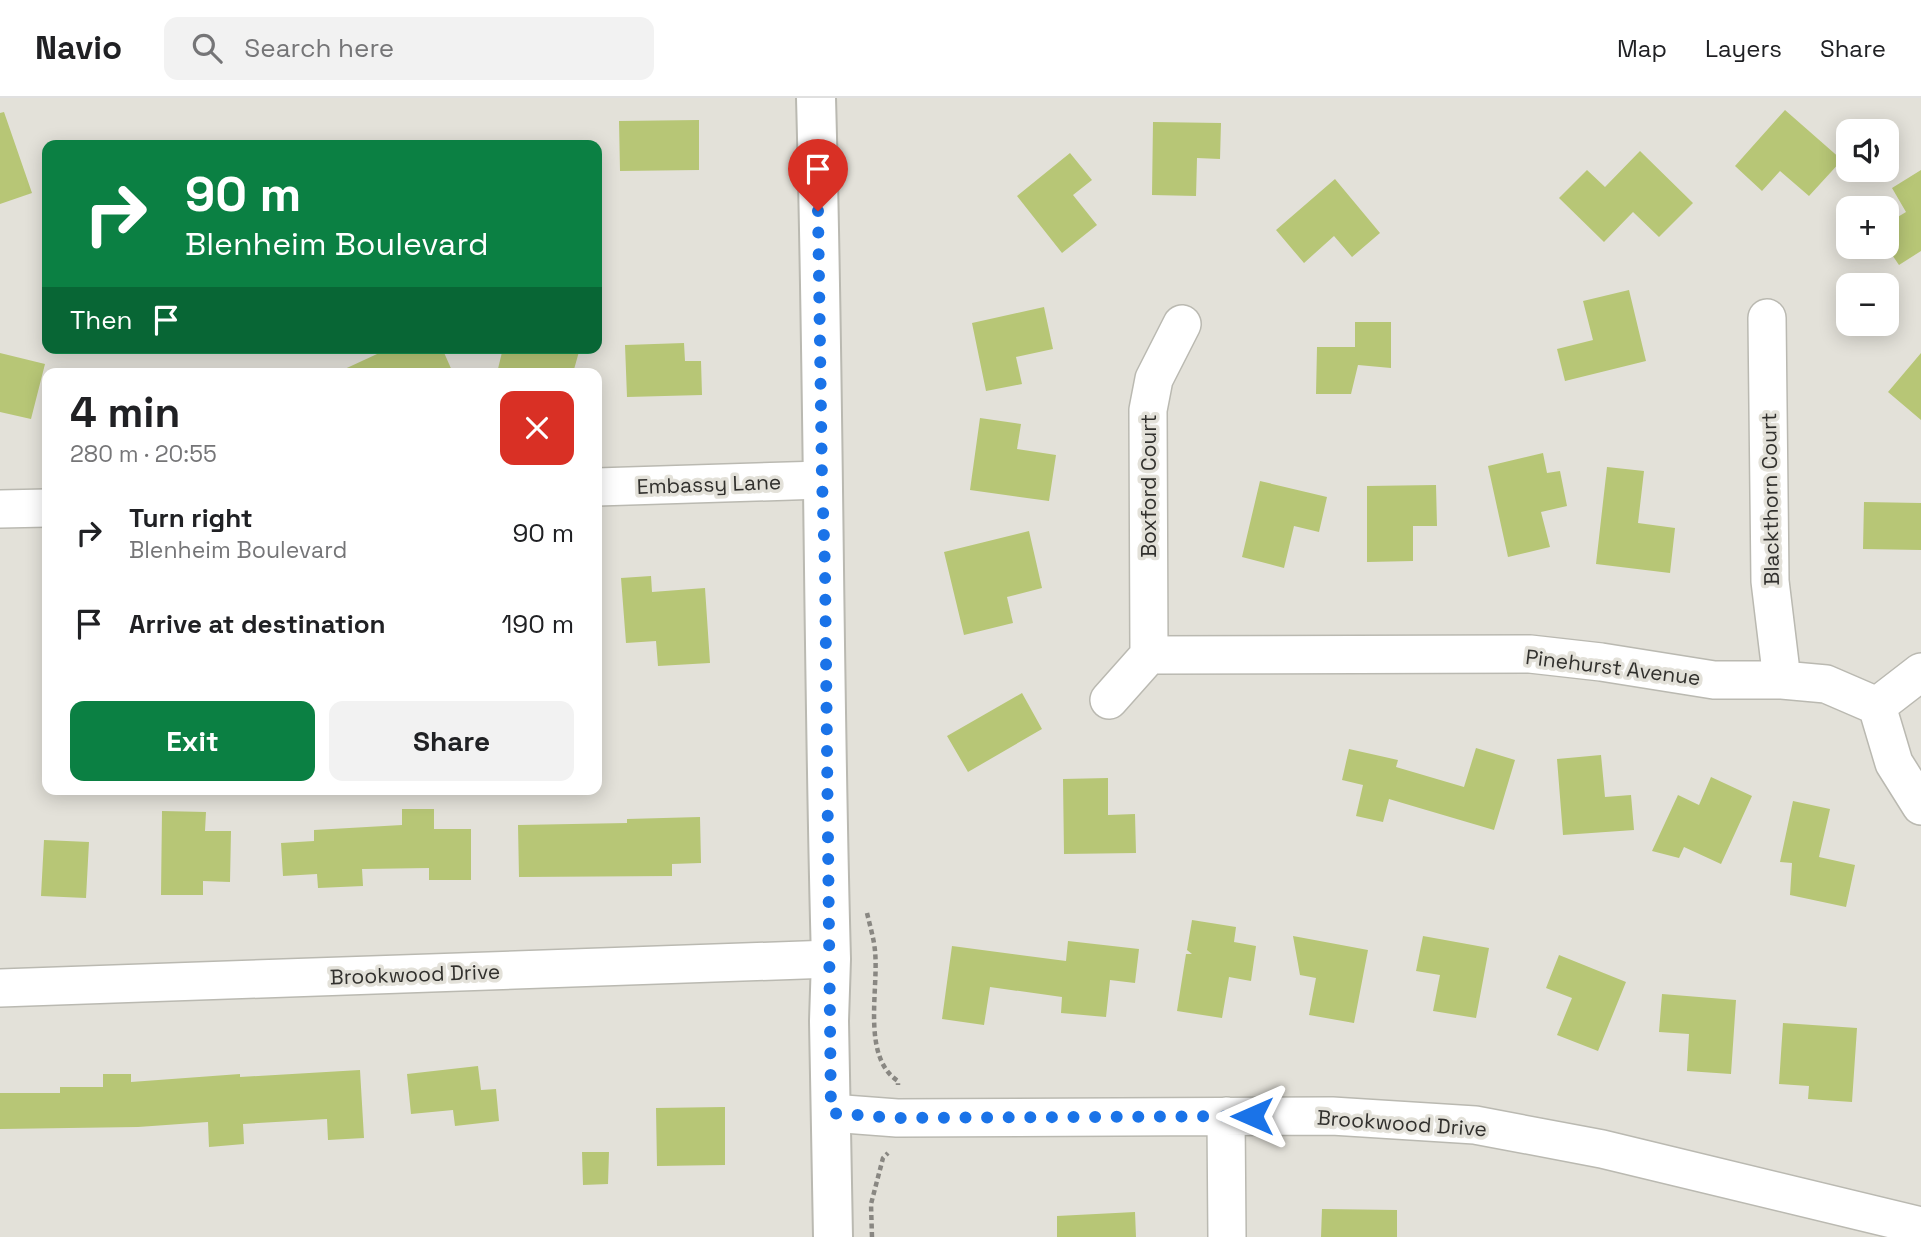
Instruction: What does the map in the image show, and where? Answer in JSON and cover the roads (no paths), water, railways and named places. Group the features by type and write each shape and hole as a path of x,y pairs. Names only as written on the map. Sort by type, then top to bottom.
{"main road":[{"path":"816,98 834,1237"}],"street":[{"name":"Blackthorn Court","path":"1767,318 1770,581 1782,680"},
{"name":"Boxford Court","path":"1149,656 1147,410 1154,379 1182,324"},
{"name":"Embassy Lane","path":"602,487 822,480"},
{"path":"0,509 42,508"},
{"name":"Pinehurst Avenue","path":"1149,656 1530,654 1714,680 1782,680 1826,684 1877,706"},
{"path":"1109,700 1149,656"},
{"path":"1921,672 1877,706 1894,764 1921,806"},
{"name":"Brookwood Drive","path":"0,988 831,959"},
{"name":"Brookwood Drive","path":"831,1113 897,1118 1332,1116 1475,1125 1602,1149 1851,1223 1921,1226"},
{"path":"1226,1116 1227,1237"}]}
